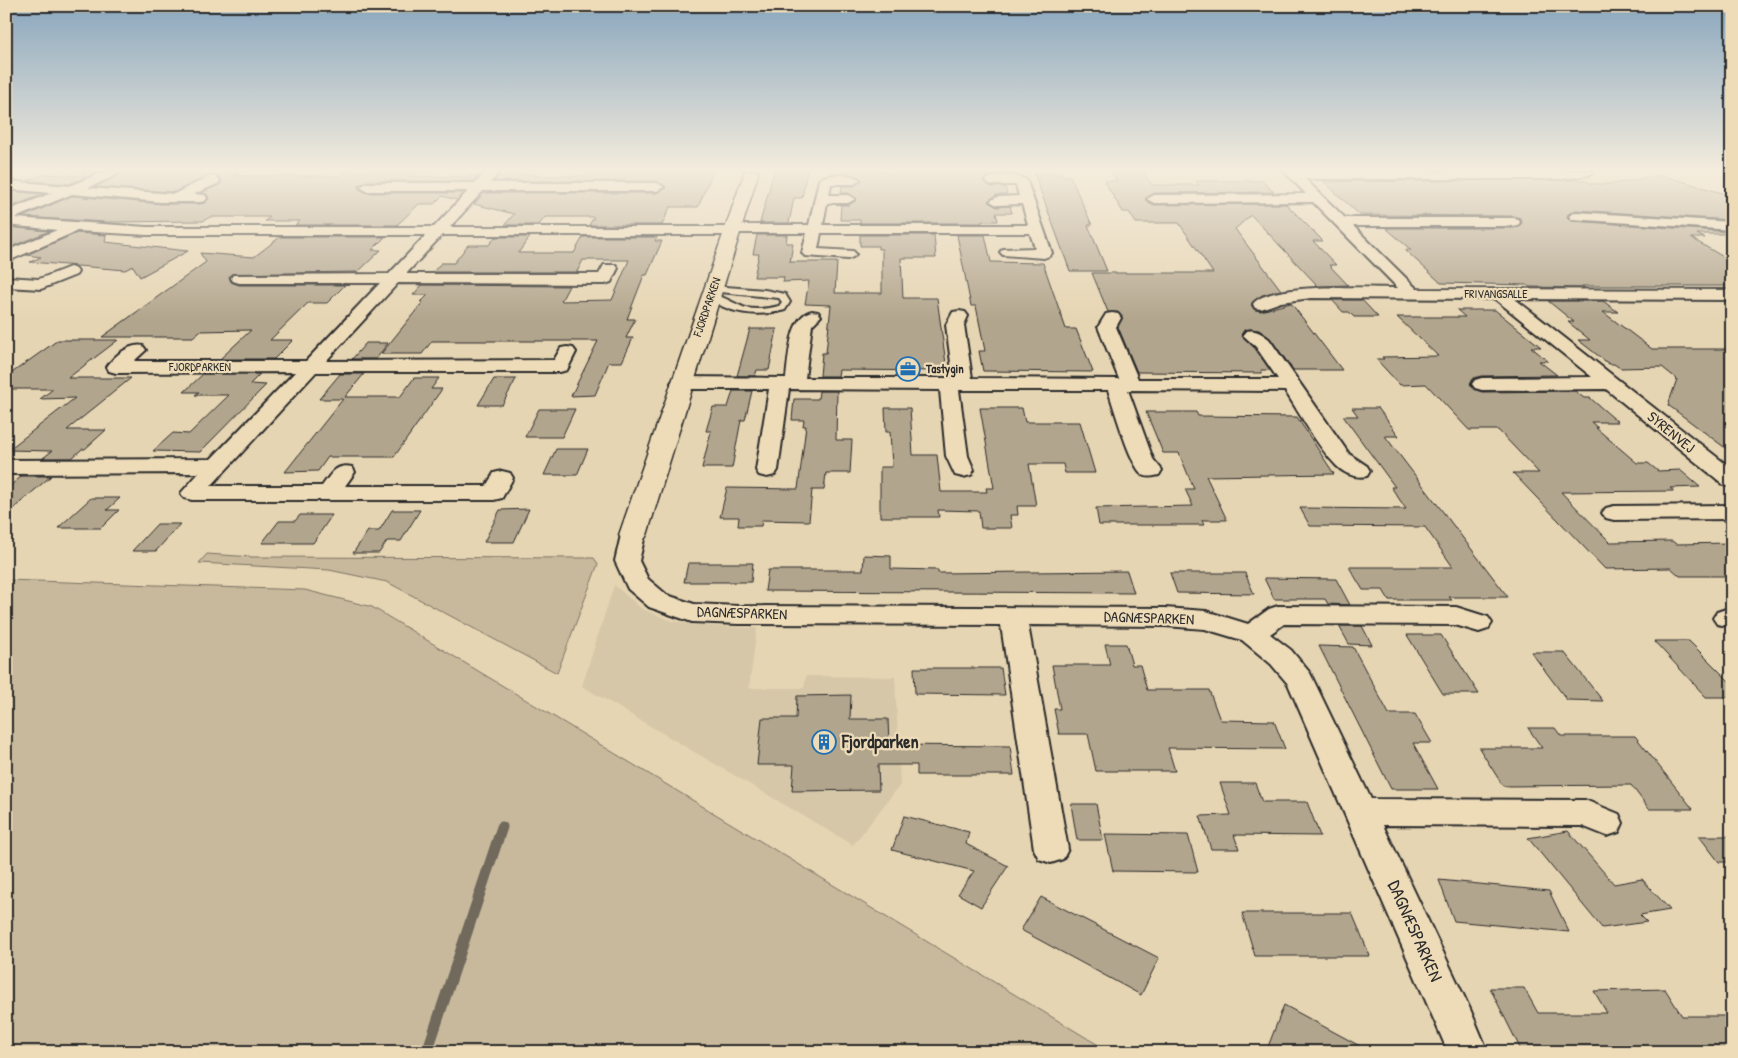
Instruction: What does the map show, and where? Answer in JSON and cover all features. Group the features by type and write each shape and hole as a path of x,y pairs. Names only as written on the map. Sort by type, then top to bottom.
{"street":[{"path":"448,220 192,493 494,493 502,478"},
{"name":"FJORDPARKEN","path":"681,383 736,220"},
{"path":"816,220 810,253 848,254"},
{"path":"1008,252 1044,253 1033,220"},
{"path":"1644,220 1732,226"},
{"path":"6,221 156,231 1036,229"},
{"path":"1341,222 1514,222"},
{"path":"1341,222 1412,293"},
{"path":"6,256 74,227"},
{"path":"290,279 302,268"},
{"path":"239,278 393,279 495,273 605,279 610,268"},
{"path":"6,282 41,284 70,272"},
{"name":"FRIVANGSALLE","path":"1261,304 1287,295 1311,293 1732,295"},
{"name":"SYRENVEJ","path":"1498,294 1732,480"},
{"path":"766,470 804,324 812,316"},
{"path":"959,316 955,325 957,456 963,470"},
{"path":"1112,318 1107,327 1143,460 1151,470"},
{"path":"1252,336 1263,343 1341,459 1359,472"},
{"name":"FJORDPARKEN","path":"137,350 116,366 310,367 428,359 560,366 567,352"},
{"path":"681,383 1291,384"},
{"name":"DAGNÆSPARKEN","path":"681,383 633,536 627,561 637,583 658,601 692,612 738,615 1165,617 1206,620 1252,634 1281,657 1300,680 1468,1052"},
{"path":"1482,384 1610,383"},
{"path":"6,467 217,466"},
{"path":"329,493 344,472"},
{"path":"1614,513 1732,512"},
{"path":"1252,634 1278,615 1456,616 1480,623"},
{"path":"1014,616 1051,849"},
{"path":"1361,812 1585,813 1607,823"}],"lane":[{"path":"712,292 771,293 782,296 786,302 782,308 770,312 754,313 739,310 712,292"}],"shaded area":[{"path":"207,554 253,557 594,558 598,564 557,673 387,582 329,570 199,563"},
{"path":"6,580 305,590 372,607 1110,1052 6,1052"},
{"path":"614,585 642,609 672,621 712,626 757,628 749,688 804,688 806,676 895,677 900,785 853,845 582,686"}],"building":[{"path":"79,220 204,220 203,221"},
{"path":"402,220 397,225 295,225 300,221 265,221"},
{"path":"509,220 542,220 539,225 505,225"},
{"path":"592,220 664,220 662,225 589,225"},
{"path":"761,220 790,220 789,223 760,223"},
{"path":"860,220 998,221 982,221 982,223 860,223"},
{"path":"1051,220 1090,220 1092,225 1088,225 1107,271 1070,271"},
{"path":"1134,220 1245,220 1235,229 1281,290 1262,295 1251,305 1255,310 1261,311 1291,303 1342,370 1293,370 1270,338 1259,330 1250,329 1244,330 1241,335 1255,348 1270,370 1261,370 1262,373 1137,372 1118,327 1122,317 1118,312 1108,312 1092,273 1213,273 1179,223 1136,223"},
{"path":"1256,220 1302,220 1323,241 1313,241 1336,265 1329,265 1348,285 1318,286"},
{"path":"1521,220 1570,220 1732,232 1732,234 1697,234 1705,238 1691,238 1732,262 1732,286 1582,286 1585,288 1441,283 1405,250 1411,250 1386,228 1513,228 1518,227 1522,223"},
{"path":"6,227 49,231 6,249"},
{"path":"77,233 106,235 105,242 188,251 140,277 133,266 125,270 30,262 41,257 26,255"},
{"path":"757,235 787,235 786,243 793,243 790,262 837,262 835,293 882,293 882,249 878,249 878,246 860,246 860,235 934,235 936,258 901,258 903,298 937,298 947,371 839,370 838,376 820,376 822,353 826,353 831,305 805,304 809,281 783,282 784,277 754,277 759,254 753,254"},
{"path":"957,235 985,235 991,262 1043,263 1066,329 1076,329 1093,372 983,371 979,351 985,351 976,306 971,306"},
{"path":"280,237 385,237 372,250 381,250 358,272 231,274 229,277 231,282 239,285 345,285 327,303 308,303 270,340 293,340 274,359 220,359 251,330 200,331 193,337 102,337 206,262 200,253 254,257"},
{"path":"495,237 530,237 518,253 574,253 583,237 657,237 655,241 662,241 647,275 644,275 627,319 635,319 626,338 633,338 622,362 609,362 595,395 571,396 598,341 432,341 422,354 381,354 428,295 413,295 422,285 569,286 561,301 612,300 629,260 583,260 577,272 433,272 441,263 454,263 468,245 489,245"},
{"path":"1332,300 1362,300 1378,317 1354,317 1349,312 1343,312"},
{"path":"1548,301 1603,301 1618,312 1603,312 1652,349 1732,349 1732,453 1668,405 1677,379 1662,367 1620,368 1614,364 1609,364 1578,340 1590,340 1568,322 1574,322"},
{"path":"1457,310 1495,310 1541,347 1531,347 1548,361 1539,361 1557,375 1481,376 1474,378 1470,383 1474,389 1482,392 1575,391 1584,398 1590,398 1618,422 1591,422 1637,463 1648,463 1658,471 1680,470 1700,487 1670,488 1674,491 1561,492 1610,542 1672,541 1676,544 1732,543 1732,576 1680,576 1671,568 1605,569 1513,473 1539,473 1498,430 1469,430 1426,384 1400,385 1376,359 1384,359 1382,357 1438,356 1397,317 1465,317"},
{"path":"750,329 777,329 769,370 757,370 755,376 737,376"},
{"path":"58,340 118,340 68,378 131,378 67,430 106,430 72,458 43,458 52,451 8,450 75,398 40,399 53,389 6,389 6,377"},
{"path":"366,343 388,343 376,359 352,359"},
{"path":"203,374 260,374 250,384 266,385 200,452 153,451 173,433 189,434 229,395 195,395 199,392 184,392"},
{"path":"340,374 364,374 345,397 400,397 414,378 439,378 431,389 442,389 394,457 328,457 318,471 285,472 343,399 319,399"},
{"path":"494,379 516,379 502,405 478,405"},
{"path":"733,391 752,391 745,420 741,420 732,468 702,468 711,431 706,431 713,407 728,407"},
{"path":"819,391 837,391 836,440 852,440 850,473 826,473 824,490 812,490 809,521 762,520 761,526 738,526 739,517 720,517 727,488 798,489 806,426 803,426 804,420 792,420 794,399 818,399"},
{"path":"885,408 910,408 913,455 937,455 941,492 987,492 986,488 994,488 980,408 1022,408 1025,422 1080,422 1095,473 1065,473 1063,464 1029,464 1036,506 1017,506 1018,515 1010,515 1012,528 981,528 979,511 938,510 939,517 880,517 880,467 892,467 890,432 886,432"},
{"path":"1352,408 1378,408 1399,436 1385,436 1508,597 1449,597 1452,600 1389,600 1383,590 1363,590 1349,567 1453,567 1425,527 1310,526 1300,508 1406,509 1391,487 1395,487 1343,416 1358,416"},
{"path":"539,409 575,409 562,437 525,437"},
{"path":"1146,412 1196,412 1198,416 1297,417 1334,474 1206,476 1227,520 1202,520 1204,525 1099,525 1096,508 1193,506 1185,489 1194,489 1179,453 1163,453"},
{"path":"556,449 588,449 577,475 544,475"},
{"path":"22,476 51,476 6,515 6,489"},
{"path":"91,498 120,498 107,510 119,510 101,528 58,528"},
{"path":"529,509 514,542 484,542 500,510"},
{"path":"392,510 420,510 401,541 387,541 379,553 353,553 368,531 379,531"},
{"path":"300,515 332,515 313,543 262,543 279,521 295,521"},
{"path":"157,524 180,524 156,551 132,551"},
{"path":"864,555 891,556 891,569 938,570 938,573 1127,571 1134,593 765,591 768,570 863,570"},
{"path":"688,563 753,563 751,582 684,582"},
{"path":"1170,573 1245,573 1254,594 1177,593"},
{"path":"1264,578 1336,579 1350,605 1328,604 1325,599 1274,599"},
{"path":"1339,626 1362,626 1372,645 1349,644"},
{"path":"1407,635 1441,635 1479,694 1443,694"},
{"path":"1654,641 1689,641 1732,684 1732,697 1706,697"},
{"path":"1105,644 1126,644 1132,665 1140,665 1147,690 1209,690 1220,720 1274,721 1285,749 1168,748 1175,771 1096,771 1088,734 1059,734 1054,709 1060,709 1052,665 1110,665"},
{"path":"1319,646 1353,647 1389,714 1415,714 1432,743 1413,743 1438,789 1391,789"},
{"path":"1531,652 1564,652 1603,701 1567,700"},
{"path":"914,668 1001,668 1005,695 915,694"},
{"name":"Fjordparken","path":"851,695 850,719 888,719 889,745 1010,746 1014,775 917,775 917,765 878,765 879,790 792,791 794,765 757,765 762,718 796,718 797,696"},
{"path":"1528,728 1555,728 1561,736 1635,736 1693,809 1649,809 1631,785 1503,786 1479,748 1542,748"},
{"path":"1220,783 1255,783 1262,802 1307,802 1320,836 1234,835 1239,849 1211,849 1200,816 1231,815"},
{"path":"1071,804 1096,804 1103,840 1077,840"},
{"path":"904,816 969,832 966,844 1008,866 981,907 958,894 974,871 892,850"},
{"path":"1568,831 1614,884 1642,879 1670,910 1640,915 1647,922 1602,928 1528,838"},
{"path":"1105,834 1188,835 1198,872 1113,871"},
{"path":"1699,836 1732,836 1732,862 1719,862"},
{"path":"1439,880 1549,891 1569,932 1454,921"},
{"path":"1041,897 1159,958 1141,995 1021,930"},
{"path":"1242,913 1352,913 1370,956 1255,956"},
{"path":"1490,988 1524,988 1538,1013 1607,1013 1594,991 1665,989 1682,1016 1732,1016 1732,1052 1522,1052"},
{"path":"1284,1005 1371,1052 1266,1052"}],"waterway":[{"path":"427,1052 502,827"}],"place":[{"name":"Tastygin","path":"908,369"},
{"name":"Fjordparken","path":"824,742"}]}
